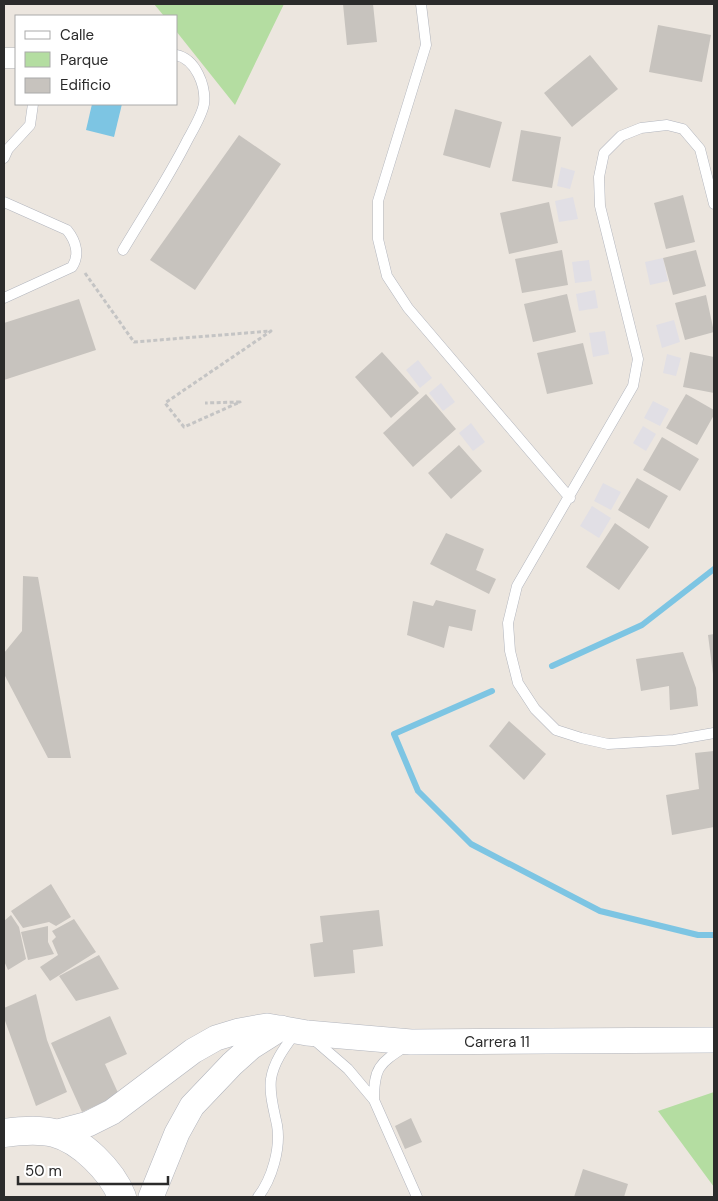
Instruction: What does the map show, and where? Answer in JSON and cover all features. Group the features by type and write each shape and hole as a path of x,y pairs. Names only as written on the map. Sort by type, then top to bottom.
{"main road":[{"path":"4,1133 24,1131 54,1133 90,1154 101,1164 119,1189 122,1197"}],"street":[{"name":"Carrera 11","path":"54,1133 88,1124 112,1112 193,1051 216,1038 239,1031 268,1026 294,1031 411,1042 714,1040"},
{"path":"151,1197 177,1133 192,1106 251,1047 294,1031"}],"lane":[{"path":"421,4 426,45 378,201 378,239 387,276 408,308 570,498"},
{"path":"123,250 172,170 204,105 204,91 200,76 194,67 178,56"},
{"path":"4,158 8,149 30,125 33,105"},
{"path":"714,204 700,149 684,129 666,125 641,128 621,136 604,154 600,177 600,206 638,359 633,386 570,498 517,586 508,623 510,651 518,683 535,709 556,730 608,744 674,740 714,733"},
{"path":"4,202 67,230 73,237 76,260 72,267 4,298"},
{"path":"258,1197 272,1172 277,1149 278,1127 272,1103 271,1080 279,1056 294,1031 348,1070 374,1100 417,1197"},
{"path":"374,1100 374,1078 378,1070 391,1056 411,1042"}],"path":[{"path":"76,260 134,342 271,331 165,403 184,427 240,402 205,403"}],"shaded area":[{"path":"561,167 575,171 570,189 557,186"},
{"path":"573,197 578,219 559,222 555,201"},
{"path":"663,258 668,281 650,285 645,262"},
{"path":"589,260 592,281 575,283 572,262"},
{"path":"595,290 598,308 579,311 576,294"},
{"path":"674,320 680,342 662,348 656,325"},
{"path":"605,331 609,354 593,357 589,333"},
{"path":"667,354 681,358 676,376 663,373"},
{"path":"418,360 432,378 420,388 406,370"},
{"path":"441,383 455,402 443,411 429,393"},
{"path":"653,401 669,409 660,426 644,418"},
{"path":"471,423 485,442 473,451 459,433"},
{"path":"643,426 656,434 646,451 633,443"},
{"path":"603,483 621,492 611,510 594,501"},
{"path":"592,506 611,518 599,538 580,526"}],"green space":[{"path":"154,4 284,4 235,105 178,34 178,15 163,15"},
{"path":"714,1092 714,1187 658,1111"}],"water":[{"path":"92,105 122,105 114,137 86,130"}],"building":[{"path":"343,4 373,4 377,42 347,45"},
{"path":"658,25 711,35 702,82 649,72"},
{"path":"590,55 618,89 572,127 544,93"},
{"path":"455,109 502,122 490,168 443,155"},
{"path":"521,130 561,137 552,188 512,181"},
{"path":"239,135 281,164 195,290 150,260"},
{"path":"683,195 695,242 666,249 654,203"},
{"path":"549,202 558,243 509,254 500,213"},
{"path":"562,250 568,285 522,293 515,259"},
{"path":"696,250 706,286 673,295 663,258"},
{"path":"567,294 576,332 533,342 524,304"},
{"path":"706,295 714,332 685,340 675,303"},
{"path":"79,299 96,350 4,380 4,323"},
{"path":"583,343 593,384 547,394 537,353"},
{"path":"382,352 419,393 391,418 355,377"},
{"path":"690,352 714,357 714,393 683,387"},
{"path":"426,394 456,429 413,467 383,433"},
{"path":"686,394 714,410 714,415 697,445 666,428"},
{"path":"662,437 699,459 680,491 643,470"},
{"path":"459,445 482,471 451,499 428,473"},
{"path":"637,478 668,496 649,529 618,510"},
{"path":"615,523 649,547 619,590 586,567"},
{"path":"446,533 484,549 476,570 496,579 489,594 430,564"},
{"path":"23,576 38,577 71,758 48,758 4,674 4,653 22,631"},
{"path":"436,600 476,610 472,631 449,626 444,648 407,635 413,601 433,606"},
{"path":"714,634 714,674 713,674 708,635"},
{"path":"683,652 696,688 698,706 670,710 669,686 641,691 636,659"},
{"path":"509,721 546,754 524,780 489,746"},
{"path":"714,751 714,827 672,835 666,795 699,789 695,753"},
{"path":"51,884 71,917 56,926 49,922 23,928 11,911"},
{"path":"379,910 383,946 353,950 355,973 314,977 310,944 323,942 320,916"},
{"path":"11,915 19,927 26,959 8,970 4,961 4,921"},
{"path":"74,919 96,952 50,981 40,967 58,955 52,941 56,937 52,931"},
{"path":"48,926 48,942 54,954 28,960 21,932"},
{"path":"99,955 119,989 76,1001 59,976"},
{"path":"36,994 47,1040 67,1092 36,1106 4,1018 4,1008"},
{"path":"110,1016 127,1054 105,1064 119,1095 82,1112 51,1043"},
{"path":"411,1118 422,1142 405,1149 395,1126"},
{"path":"583,1169 628,1184 624,1197 574,1197"}],"waterway":[{"path":"552,666 642,625 714,569"},
{"path":"492,691 394,734 418,791 471,844 600,911 698,935 714,935"}]}
